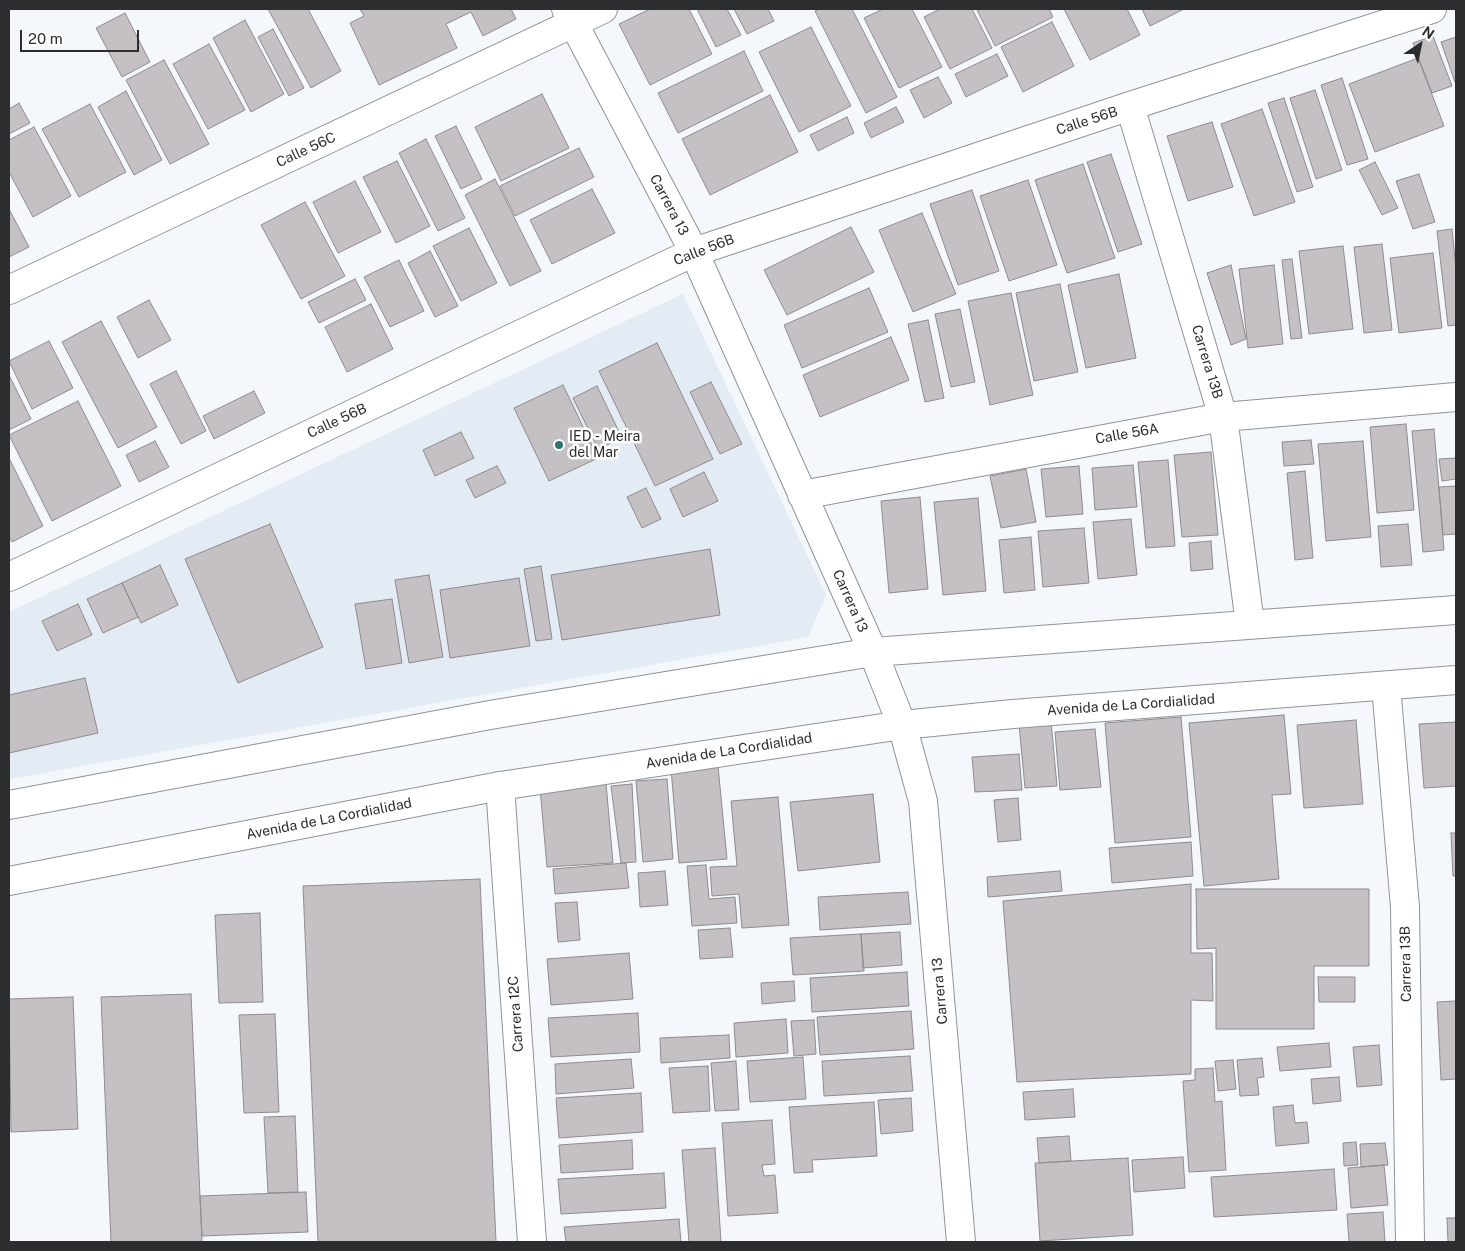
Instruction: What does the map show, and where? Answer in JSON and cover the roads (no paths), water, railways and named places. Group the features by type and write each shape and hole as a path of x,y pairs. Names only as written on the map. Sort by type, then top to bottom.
{"street":[{"name":"Calle 56C","path":"9,290 569,16 603,9"},
{"name":"Calle 56B","path":"9,577 694,252 1130,106 1432,9"},
{"name":"Carrera 13","path":"569,16 694,252 873,652 902,725 923,801 961,1242"},
{"name":"Carrera 13B","path":"1130,106 1223,417 1250,624"},
{"name":"Calle 56A","path":"802,495 1223,417 1456,397"},
{"path":"9,805 490,715 873,652 1456,610"},
{"name":"Avenida de La Cordialidad","path":"9,881 500,786 902,725 1013,714 1456,680"},
{"name":"Carrera 13B","path":"1386,686 1405,907 1410,1242"},
{"name":"Carrera 12C","path":"500,786 532,1242"}],"place":[{"name":"IED - Meira del Mar","path":"559,445"}]}
